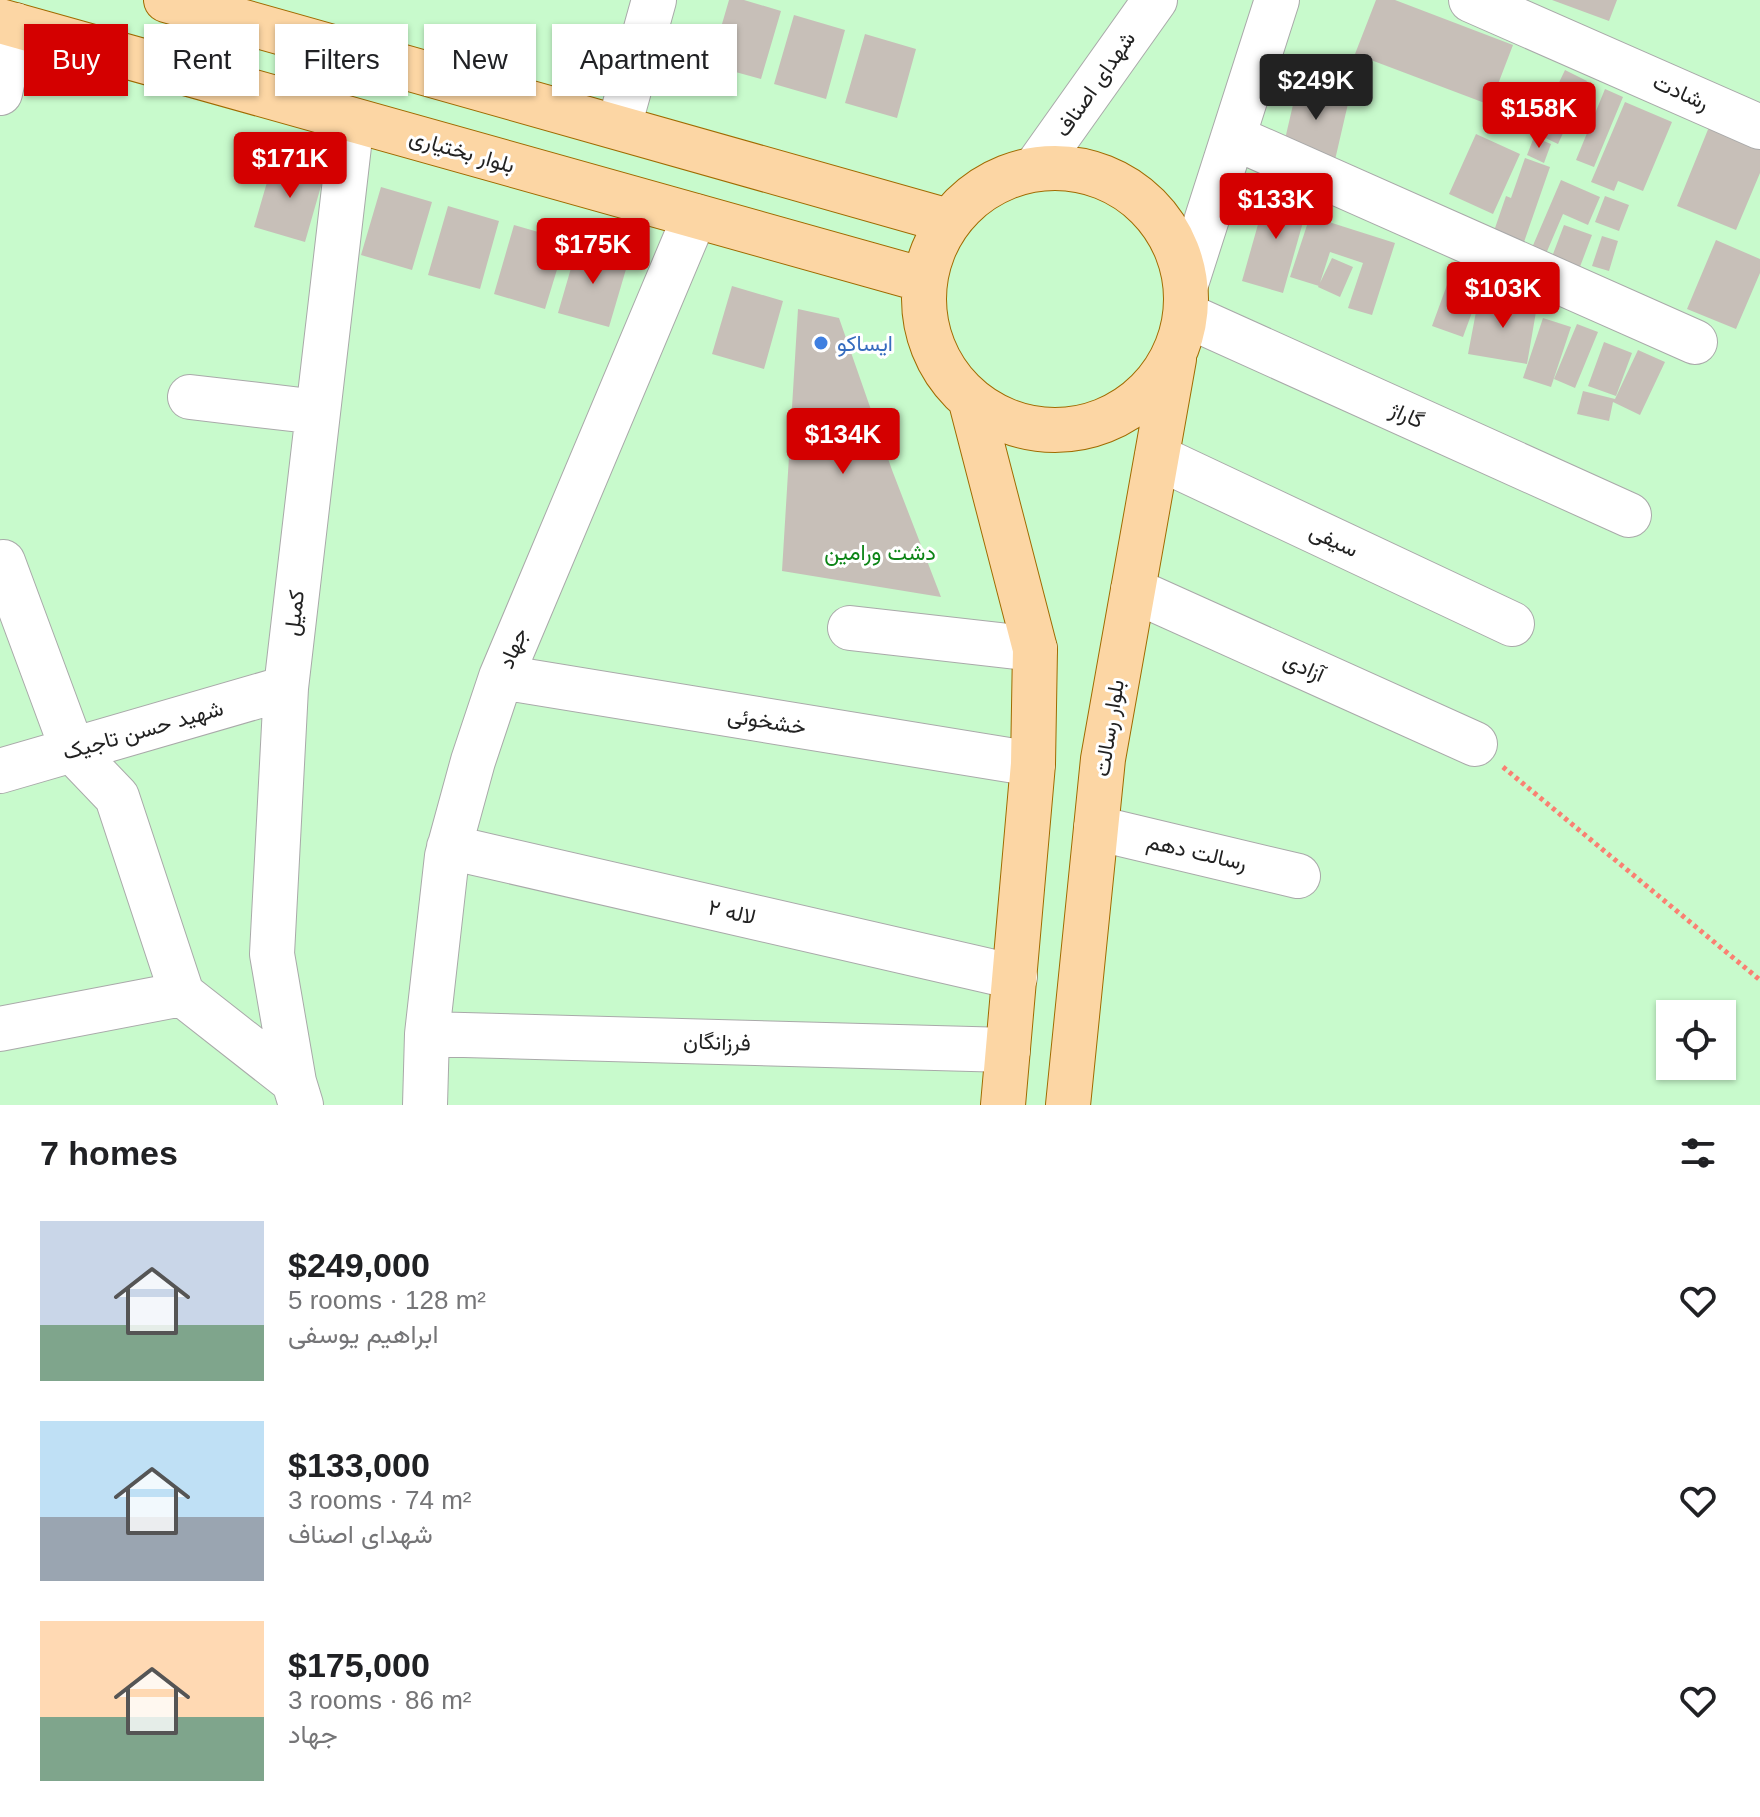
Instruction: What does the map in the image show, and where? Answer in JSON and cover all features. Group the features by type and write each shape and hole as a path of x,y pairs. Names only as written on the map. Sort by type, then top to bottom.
{"main road":[{"path":"166,0 948,221"},
{"name":"بلوار بختیاری","path":"8,23 924,280"},
{"path":"1035,169 1078,169 1117,183 1151,209 1175,244 1182,318 1157,384 1125,411 1088,427 1047,431 1007,422 971,402 948,377 931,347 923,314 924,280 932,249 948,221 970,198 1001,179 1035,169"},
{"name":"بلوار رسالت","path":"1068,1105 1103,759 1182,318"},
{"path":"971,402 1035,649 1033,764 1003,1105"}],"street":[{"path":"619,126 654,0"},
{"name":"شهدای اصناف","path":"1035,169 1155,0"},
{"path":"1182,318 1233,137 1277,0"},
{"name":"رشادت","path":"1471,0 1760,127"},
{"path":"0,93 8,23"},
{"name":"کمیل","path":"298,1094 272,954 286,688 352,120"},
{"path":"1233,137 1695,342"},
{"name":"جهاد","path":"425,1105 427,1034 449,847 501,677 695,216"},
{"name":"گاراژ","path":"1182,318 1629,515"},
{"path":"190,397 318,412"},
{"name":"سیفی","path":"1157,457 1512,624"},
{"path":"1,562 73,751 117,797 182,994 298,1094"},
{"name":"آزادی","path":"1133,590 1475,744"},
{"path":"850,628 1035,649"},
{"name":"خشخوئی","path":"501,677 1033,764"},
{"name":"شهید حسن تاجیک","path":"0,771 286,688"},
{"name":"رسالت دهم","path":"1096,828 1298,876"},
{"name":"لاله ۲","path":"449,847 1015,977"},
{"path":"0,1029 182,994"},
{"name":"فرزانگان","path":"427,1034 1008,1050"}],"path":[{"path":"1475,744 1760,980"}],"green space":[{"name":"دشت ورامین","path":"0,0 1760,0 1760,1105 0,1105"}],"building":[{"path":"729,0 744,0 781,11 761,79 737,72 737,24 722,24"},
{"path":"1376,0 1395,0 1513,45 1490,105 1355,54"},
{"path":"1552,0 1617,0 1609,21"},
{"path":"794,15 845,30 826,99 774,84"},
{"path":"865,34 916,49 897,118 845,103"},
{"path":"1301,70 1353,82 1332,173 1280,161"},
{"path":"1565,70 1587,81 1558,144 1535,133"},
{"path":"1605,89 1623,97 1594,167 1576,160"},
{"path":"1625,102 1672,122 1643,191 1618,181 1614,191 1591,182"},
{"path":"1709,127 1760,148 1760,173 1736,230 1677,206"},
{"path":"1476,134 1520,154 1493,214 1449,194"},
{"path":"1534,137 1551,144 1544,163 1527,155"},
{"path":"274,158 325,172 305,242 254,227"},
{"path":"1525,158 1550,167 1524,242 1494,231 1506,196 1511,198"},
{"path":"1561,180 1600,197 1588,225 1563,214 1545,256 1531,250"},
{"path":"381,187 432,202 412,270 361,255"},
{"path":"1268,189 1309,201 1283,293 1242,281"},
{"path":"1605,196 1629,205 1619,231 1595,222"},
{"path":"448,206 499,221 480,289 428,275"},
{"path":"1310,216 1395,243 1372,315 1348,308 1363,263 1330,252 1319,286 1290,277"},
{"path":"514,225 566,240 545,309 494,294"},
{"path":"1564,225 1592,235 1578,272 1550,262"},
{"path":"1602,236 1618,241 1609,271 1592,266"},
{"path":"1716,240 1760,259 1760,273 1736,329 1687,309"},
{"path":"578,244 629,259 609,327 558,313"},
{"path":"1332,258 1353,267 1340,297 1318,287"},
{"path":"1451,274 1482,285 1463,337 1432,326"},
{"path":"732,286 783,301 764,369 712,354"},
{"path":"1479,296 1537,306 1527,364 1468,354"},
{"path":"798,309 839,318 892,470 941,597 782,571"},
{"path":"1543,318 1571,327 1551,387 1523,378"},
{"path":"1577,324 1598,332 1575,388 1554,379"},
{"path":"1604,342 1632,353 1616,396 1588,386"},
{"path":"1638,350 1665,362 1640,415 1613,402 1609,421 1577,414 1583,391 1615,399"}],"place":[{"name":"ایساکو","path":"821,343"}]}
